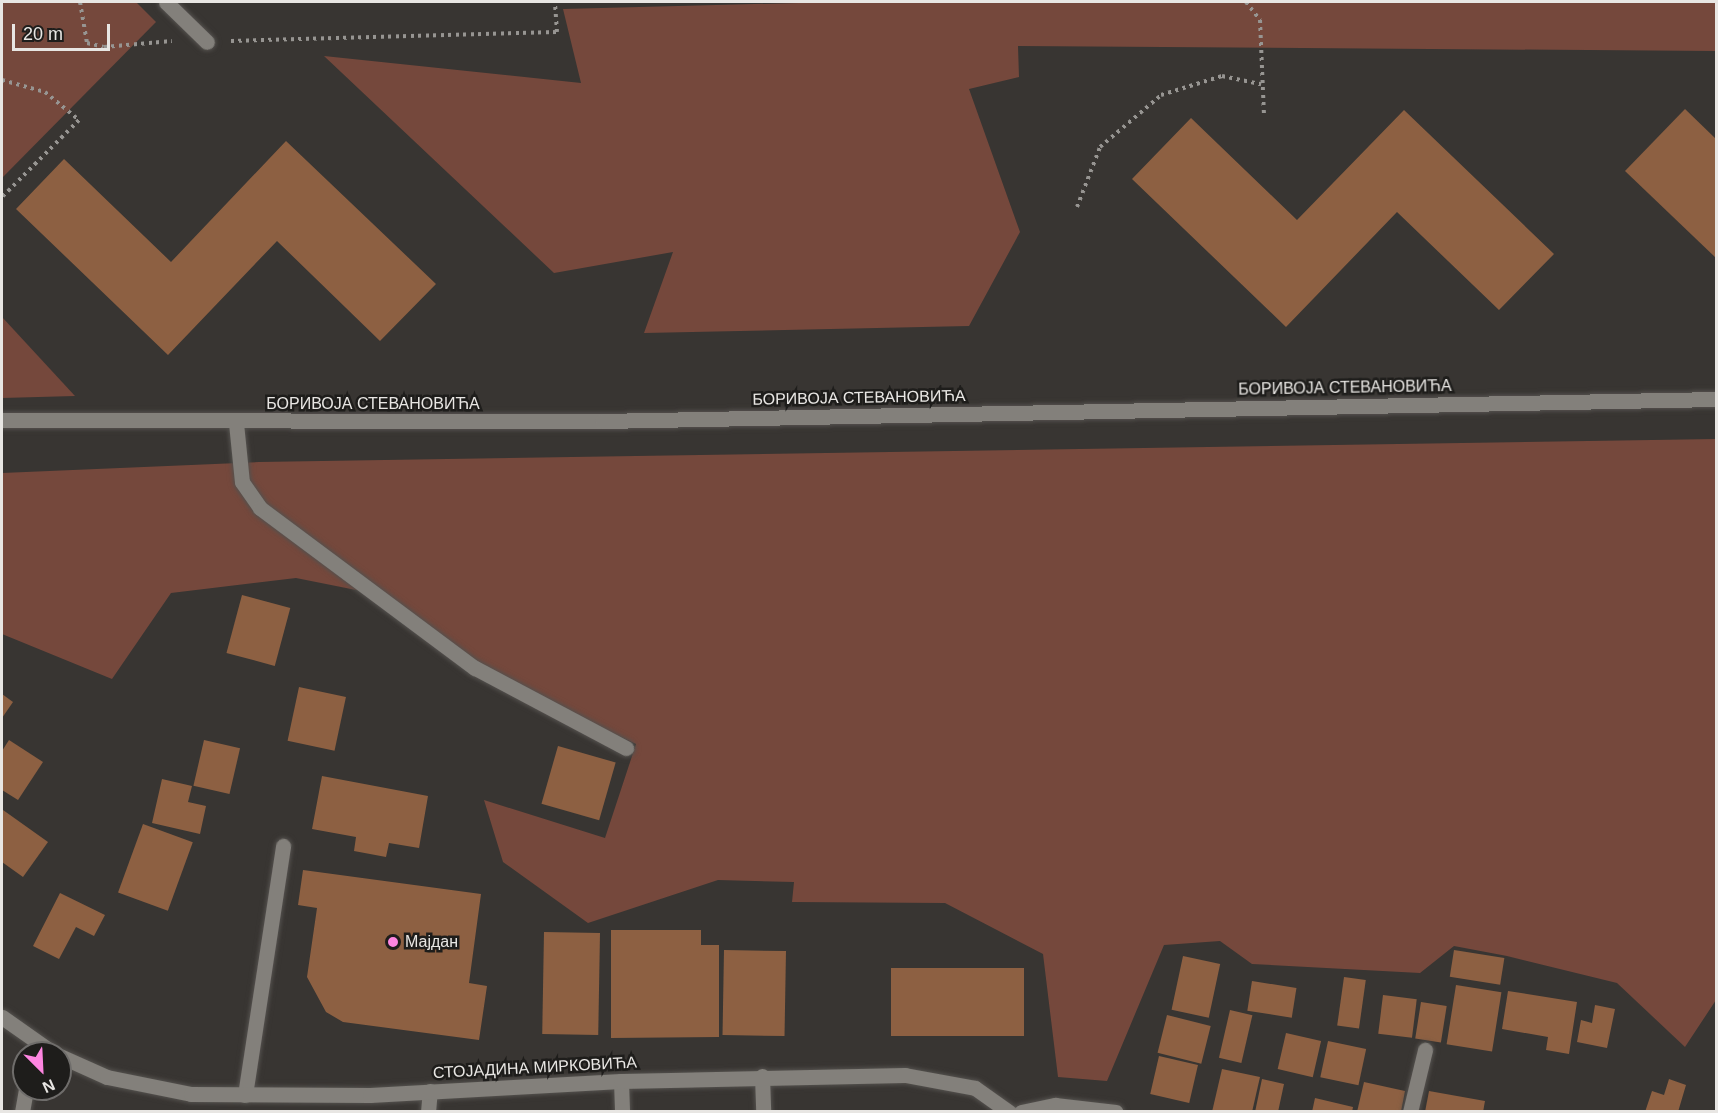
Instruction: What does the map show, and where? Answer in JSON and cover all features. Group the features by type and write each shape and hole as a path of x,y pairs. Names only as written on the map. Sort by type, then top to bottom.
{"street":[{"path":"166,2 207,42"},
{"name":"БОРИВОЈА СТЕВАНОВИЋА","path":"2,420 236,423 614,421 1716,399"},
{"path":"236,423 242,482 260,508 475,668 626,748"},
{"path":"245,1095 283,846"},
{"path":"2,1017 29,1041"},
{"path":"1410,1112 1425,1050"},
{"name":"СТОЈАДИНА МИРКОВИЋА","path":"72,1060 153,1089 245,1095 429,1091 762,1076 905,1075 956,1082 988,1094 1009,1112"},
{"path":"762,1076 764,1112"},
{"path":"621,1081 622,1112"},
{"path":"428,1112 429,1091"},
{"path":"1021,1112 1056,1105 1116,1112"}],"path":[{"path":"80,2 87,43 207,42 557,32 555,2"},
{"path":"1246,2 1260,20 1264,116"},
{"path":"1077,207 1100,147 1161,95 1222,76 1261,84"},
{"path":"2,80 45,92 79,120 2,197"}],"shaded area":[{"path":"2,2 136,2 156,22 2,178"},
{"path":"836,2 1716,2 1716,51 1018,46 1019,77 969,89 1020,232 969,326 644,333 673,252 554,273 324,56 581,83 563,9"},
{"path":"2,317 75,396 2,398"},
{"path":"1716,439 1716,1000 1685,1047 1617,983 1507,956 1454,946 1420,973 1252,964 1220,941 1164,945 1107,1081 1058,1077 1043,954 945,903 792,902 794,882 718,880 588,923 503,862 484,800 605,838 636,744 475,668 376,594 296,578 171,593 112,679 2,634 2,473 259,462"}],"building":[{"path":"1685,109 1716,139 1716,258 1625,171"},
{"path":"1404,110 1554,254 1499,310 1397,212 1286,327 1132,179 1191,118 1297,220"},
{"path":"286,141 436,284 380,341 277,241 168,355 16,209 64,159 171,262"},
{"path":"242,595 290,608 275,666 226,653"},
{"path":"299,687 346,697 335,751 288,741"},
{"path":"2,694 13,702 2,718"},
{"path":"9,740 43,762 18,800 2,790 2,751"},
{"path":"204,740 240,748 229,794 193,786"},
{"path":"558,746 616,763 599,820 541,804"},
{"path":"322,776 428,796 419,848 389,843 386,857 354,851 356,837 312,829"},
{"path":"162,779 192,786 188,802 206,806 200,834 152,823"},
{"path":"3,810 48,842 23,877 2,862"},
{"path":"143,824 193,842 168,911 118,893"},
{"name":"Мајдан","path":"303,870 481,894 469,983 487,986 479,1040 343,1022 326,1012 307,977 317,908 298,905"},
{"path":"60,893 105,915 94,936 76,927 59,959 33,946"},
{"path":"611,930 701,930 701,945 719,945 719,1037 611,1038"},
{"path":"544,932 600,933 598,1035 542,1034"},
{"path":"724,950 786,951 785,1036 723,1035"},
{"path":"1454,950 1504,958 1500,985 1450,977"},
{"path":"1183,956 1220,964 1209,1018 1172,1010"},
{"path":"891,968 1024,968 1024,1036 891,1036"},
{"path":"1344,977 1366,980 1359,1029 1337,1026"},
{"path":"1252,981 1296,988 1292,1018 1247,1011"},
{"path":"1456,985 1501,992 1492,1051 1447,1044"},
{"path":"1508,991 1577,1002 1569,1054 1546,1050 1548,1037 1502,1029"},
{"path":"1383,995 1417,999 1412,1038 1378,1034"},
{"path":"1421,1002 1447,1006 1441,1043 1415,1039"},
{"path":"1595,1005 1615,1009 1607,1048 1577,1042 1581,1020 1592,1023"},
{"path":"1230,1010 1252,1015 1241,1063 1219,1058"},
{"path":"1167,1015 1211,1026 1201,1064 1158,1053"},
{"path":"1286,1033 1321,1041 1313,1077 1278,1069"},
{"path":"1328,1041 1366,1049 1358,1085 1320,1077"},
{"path":"1159,1056 1198,1065 1189,1103 1150,1094"},
{"path":"1222,1069 1260,1077 1252,1112 1212,1112"},
{"path":"1262,1079 1284,1084 1278,1112 1255,1112"},
{"path":"1669,1079 1686,1085 1678,1112 1645,1112 1652,1091 1664,1095"},
{"path":"1364,1082 1405,1091 1401,1112 1357,1112"},
{"path":"1429,1091 1485,1101 1483,1112 1425,1112"},
{"path":"1315,1098 1353,1107 1352,1112 1312,1112"}],"place":[{"name":"Мајдан","path":"393,942"}]}
